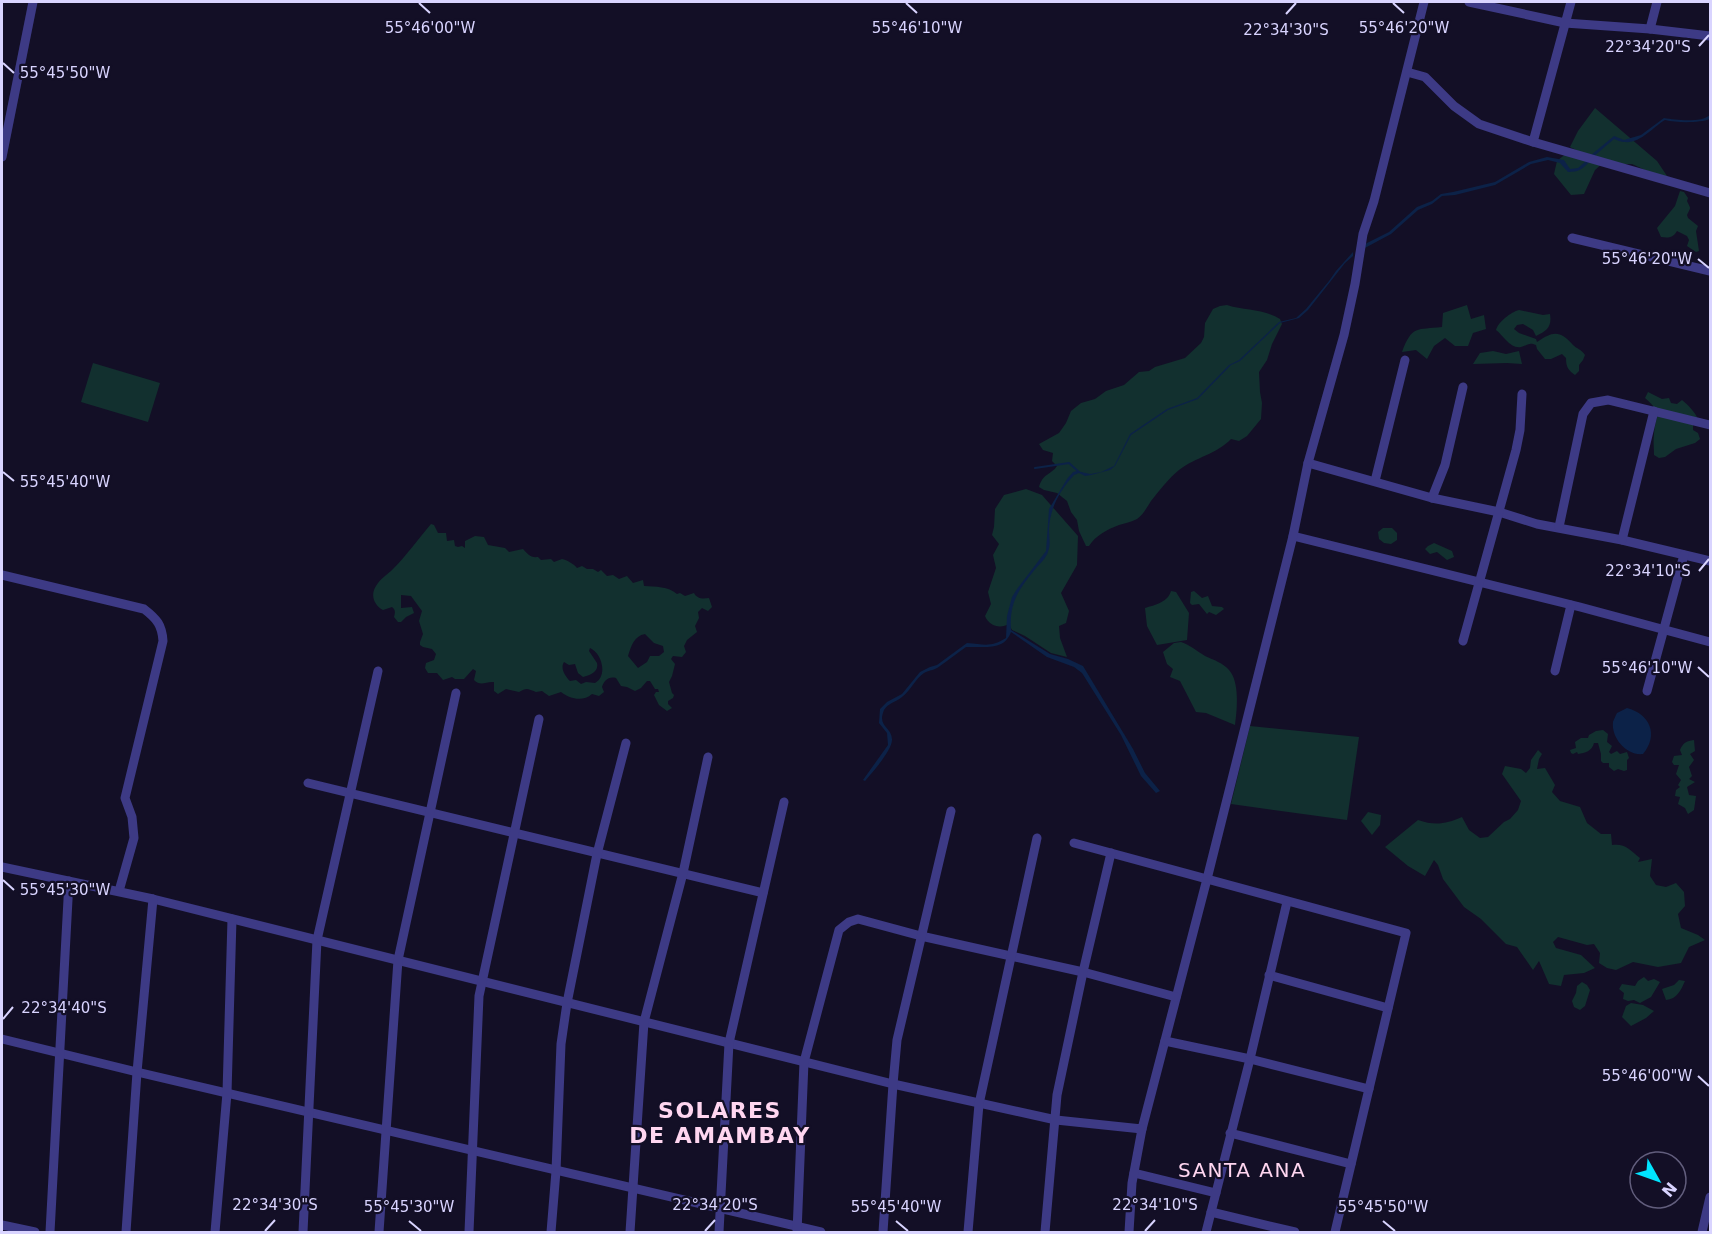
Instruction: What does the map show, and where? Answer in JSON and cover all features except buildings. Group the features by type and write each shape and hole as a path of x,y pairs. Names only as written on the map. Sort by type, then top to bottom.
{"street":[{"path":"2,157 33,2"},
{"path":"1129,1233 1134,1173 1142,1129 1293,536 1308,463 1344,335 1361,243 1374,201 1424,2"},
{"path":"1469,2 1565,23 1710,36"},
{"path":"1533,142 1571,2"},
{"path":"1650,29 1656,2"},
{"path":"1407,72 1425,77 1454,106 1479,124 1710,193"},
{"path":"1572,238 1710,271"},
{"path":"1375,482 1405,360"},
{"path":"1432,498 1444,465 1463,387"},
{"path":"1463,641 1516,450 1520,430 1521,394"},
{"path":"1559,527 1583,414 1591,403 1608,400 1710,425"},
{"path":"1622,540 1654,411"},
{"path":"1308,463 1432,498 1499,512 1537,524 1622,540 1710,561"},
{"path":"1293,536 1710,642"},
{"path":"1647,690 1684,555"},
{"path":"2,575 144,609 154,617 162,629 162,641 125,798 132,817 134,838 119,891"},
{"path":"1555,671 1571,605"},
{"path":"303,1233 317,940 378,671"},
{"path":"379,1233 398,960 456,693"},
{"path":"469,1233 479,996 539,719"},
{"path":"551,1233 561,1044 567,1003 597,853 626,743"},
{"path":"630,1233 644,1022 683,873 708,757"},
{"path":"308,783 763,893"},
{"path":"719,1233 729,1043 784,802"},
{"path":"883,1233 897,1040 951,811"},
{"path":"968,1233 979,1104 1037,837"},
{"path":"1074,843 1406,933 1335,1233"},
{"path":"1045,1233 1057,1095 1110,853"},
{"path":"2,867 153,898 979,1104 1056,1120 1142,1129"},
{"path":"50,1233 69,881"},
{"path":"126,1233 137,1072 153,898"},
{"path":"1206,1233 1287,902"},
{"path":"215,1233 227,1093 232,919"},
{"path":"798,1230 804,1062 839,930 849,922 858,919 921,936 1083,972 1176,997"},
{"path":"1269,975 1388,1008"},
{"path":"2,1039 720,1209 798,1230 821,1233"},
{"path":"1165,1041 1250,1059 1369,1089"},
{"path":"1230,1133 1351,1164"},
{"path":"1134,1173 1216,1193"},
{"path":"1702,1233 1710,1197"},
{"path":"1211,1212 1295,1233"},
{"path":"2,1225 35,1233"}],"green space":[{"path":"1595,108 1657,161 1669,179 1632,164 1605,161 1595,170 1584,194 1571,195 1554,174 1557,161 1568,152 1580,152 1570,147 1578,131"},
{"path":"1680,191 1684,192 1688,198 1690,208 1688,218 1698,226 1696,231 1699,251 1696,252 1687,246 1689,240 1687,236 1677,231 1670,237 1661,237 1657,228 1675,206"},
{"path":"1227,305 1273,315 1280,319 1282,324 1267,360 1259,372 1261,419 1247,436 1239,441 1231,439 1179,470 1137,519 1106,531 1086,546 1077,520 1067,501 1057,493 1039,487 1043,479 1057,466 1052,461 1053,453 1043,450 1039,444 1059,433 1071,411 1081,403 1124,385 1139,372 1149,371 1185,358 1201,343 1205,323 1213,309"},
{"path":"1467,305 1471,319 1484,315 1486,329 1473,333 1468,346 1455,346 1445,338 1434,346 1427,359 1416,350 1402,352 1409,337 1416,330 1442,327 1443,313"},
{"path":"1519,310 1543,315 1550,314 1550,322 1548,328 1536,336 1533,330 1523,324 1517,325 1514,329 1519,333 1536,339 1537,342 1552,334 1560,335 1582,351 1585,355 1575,375 1568,368 1566,358 1562,354 1545,359 1536,345 1513,346 1496,330 1505,318"},
{"path":"1493,351 1506,354 1519,351 1522,364 1473,364 1480,353"},
{"path":"93,363 160,383 148,422 81,402"},
{"path":"1648,392 1662,399 1669,398 1671,403 1677,404 1682,400 1698,419 1693,424 1693,430 1698,433 1700,439 1676,449 1665,457 1659,458 1654,455 1657,414 1645,398"},
{"path":"1026,489 1042,495 1078,536 1077,565 1061,593 1069,611 1066,623 1059,626 1060,638 1067,657 1051,653 1012,630 1009,624 995,626 985,616 991,604 988,592 996,568 993,555 999,544 992,535 995,509 1004,495"},
{"path":"431,524 438,533 446,533 447,541 454,540 455,546 458,547 465,548 465,541 475,536 484,537 488,545 505,548 509,552 523,549 529,555 541,560 551,559 554,562 562,559 577,568 582,566 598,572 601,570 607,576 613,575 619,579 627,576 633,583 643,580 644,586 666,588 685,596 694,593 700,598 709,598 712,607 708,611 702,608 698,612 699,618 695,626 697,632 687,640 684,646 686,652 682,657 673,656 671,659 675,664 669,682 674,695 668,704 672,708 667,711 659,705 654,695 659,692 658,689 655,689 650,681 635,691 621,686 616,678 611,678 604,683 602,687 604,692 599,696 592,694 576,699 561,692 549,696 542,691 536,692 528,689 519,692 506,689 498,694 494,691 494,682 481,683 474,680 476,671 473,669 464,679 452,677 443,680 437,673 428,673 425,668 426,663 434,660 436,654 432,649 420,645 423,634 419,621 422,611 411,596 401,595 401,608 412,607 414,613 398,622 394,617 393,608 383,610 375,603 373,596 378,583 398,564","holes":["645,634 654,643 663,646 664,652 659,656 650,656 647,662 638,668 628,656 636,639","590,648 598,655 602,665 599,680 595,683 581,684 576,680 570,681 564,672 564,662 569,665 575,664 578,673 583,677 597,669 597,663 589,651"]},
{"path":"1383,528 1392,528 1397,533 1397,540 1391,544 1379,539 1378,532"},
{"path":"1434,543 1452,551 1454,557 1447,560 1437,552 1430,554 1425,549"},
{"path":"1171,591 1176,592 1189,613 1187,640 1157,645 1147,626 1145,608 1164,600"},
{"path":"1194,591 1202,598 1208,596 1212,606 1224,609 1216,615 1209,612 1207,614 1199,604 1192,605 1190,603 1191,592"},
{"path":"1181,642 1229,670 1235,682 1237,697 1235,725 1206,713 1196,712 1180,681 1170,677 1173,669 1167,664 1163,652 1174,643"},
{"path":"1250,726 1359,737 1347,820 1231,804"},
{"path":"1603,730 1608,734 1607,742 1612,746 1609,752 1611,754 1617,751 1620,754 1627,752 1629,758 1627,770 1614,771 1609,767 1609,763 1603,763 1598,743 1594,743 1592,748 1586,752 1571,753 1570,750 1576,748 1575,742 1581,738 1588,738 1596,731"},
{"path":"1694,740 1695,751 1690,754 1694,760 1689,767 1692,776 1689,779 1695,782 1687,787 1689,795 1696,796 1694,810 1688,814 1685,808 1678,804 1680,797 1675,796 1681,780 1676,774 1679,765 1674,765 1672,762 1674,756 1682,755 1680,750 1684,744"},
{"path":"1538,750 1542,754 1537,769 1545,768 1555,785 1552,792 1560,801 1580,807 1587,823 1601,834 1611,834 1612,845 1627,848 1640,858 1638,862 1652,859 1650,876 1656,885 1666,887 1676,883 1684,892 1685,906 1678,914 1681,928 1705,940 1689,947 1681,963 1658,967 1633,962 1616,970 1599,963 1600,953 1594,944 1587,945 1558,937 1553,942 1556,948 1581,955 1595,968 1584,973 1564,975 1561,986 1549,984 1539,961 1533,970 1517,947 1506,944 1481,919 1464,907 1443,879 1434,860 1425,876 1408,866 1385,847 1418,820 1440,823 1462,817 1469,830 1480,838 1488,837 1510,819 1518,810 1521,801 1502,774 1505,766 1521,769 1526,773"},
{"path":"1368,812 1381,815 1380,825 1372,835 1361,821"},
{"path":"1644,977 1648,981 1654,979 1660,982 1651,997 1640,1003 1623,999 1624,993 1619,989 1622,984 1635,986"},
{"path":"1679,980 1685,981 1680,991 1673,998 1666,1000 1662,989 1674,985"},
{"path":"1582,982 1590,990 1585,1006 1580,1010 1574,1007 1572,1001 1577,986"},
{"path":"1631,1003 1643,1005 1654,1011 1631,1026 1622,1017 1626,1006"}],"water":[{"path":"1710,115 1710,119 1700,121 1665,120 1630,142 1614,139 1592,158 1591,155 1614,136 1624,140 1641,135 1664,118 1695,120"},
{"path":"1547,157 1564,160 1570,169 1578,168 1587,160 1590,161 1572,172 1568,172 1560,163 1548,160 1531,164 1495,185 1442,196 1432,204 1418,210 1391,234 1363,249 1363,245 1389,232 1417,207 1432,201 1441,194 1495,182 1529,162"},
{"path":"1353,252 1353,256 1308,310 1299,318 1280,323 1240,361 1231,365 1198,399 1168,410 1131,435 1115,466 1110,470 1085,476 1079,473 1074,475 1060,493 1054,507 1050,521 1047,554 1025,582 1014,603 1011,630 1050,654 1083,666 1145,773 1160,791 1156,793 1141,776 1121,735 1082,673 1074,667 1047,657 1011,632 1003,643 992,647 966,647 938,667 924,673 900,699 884,710 882,720 891,735 891,743 877,767 865,781 863,780 888,745 887,733 879,723 880,709 887,702 902,694 920,672 937,665 967,643 991,644 1006,638 1007,616 1012,597 1046,551 1049,509 1073,472 1090,474 1114,466 1130,434 1167,409 1197,398 1229,365 1239,360 1279,322 1296,318"},
{"path":"1627,708 1641,715 1650,726 1650,740 1643,754 1631,752 1617,740 1613,722 1617,713"}],"waterway":[{"path":"1035,468 1069,463 1079,472"}],"district":[{"name":"SOLARES DE AMAMBAY","path":"720,1122"},
{"name":"SANTA ANA","path":"1242,1170"}]}
